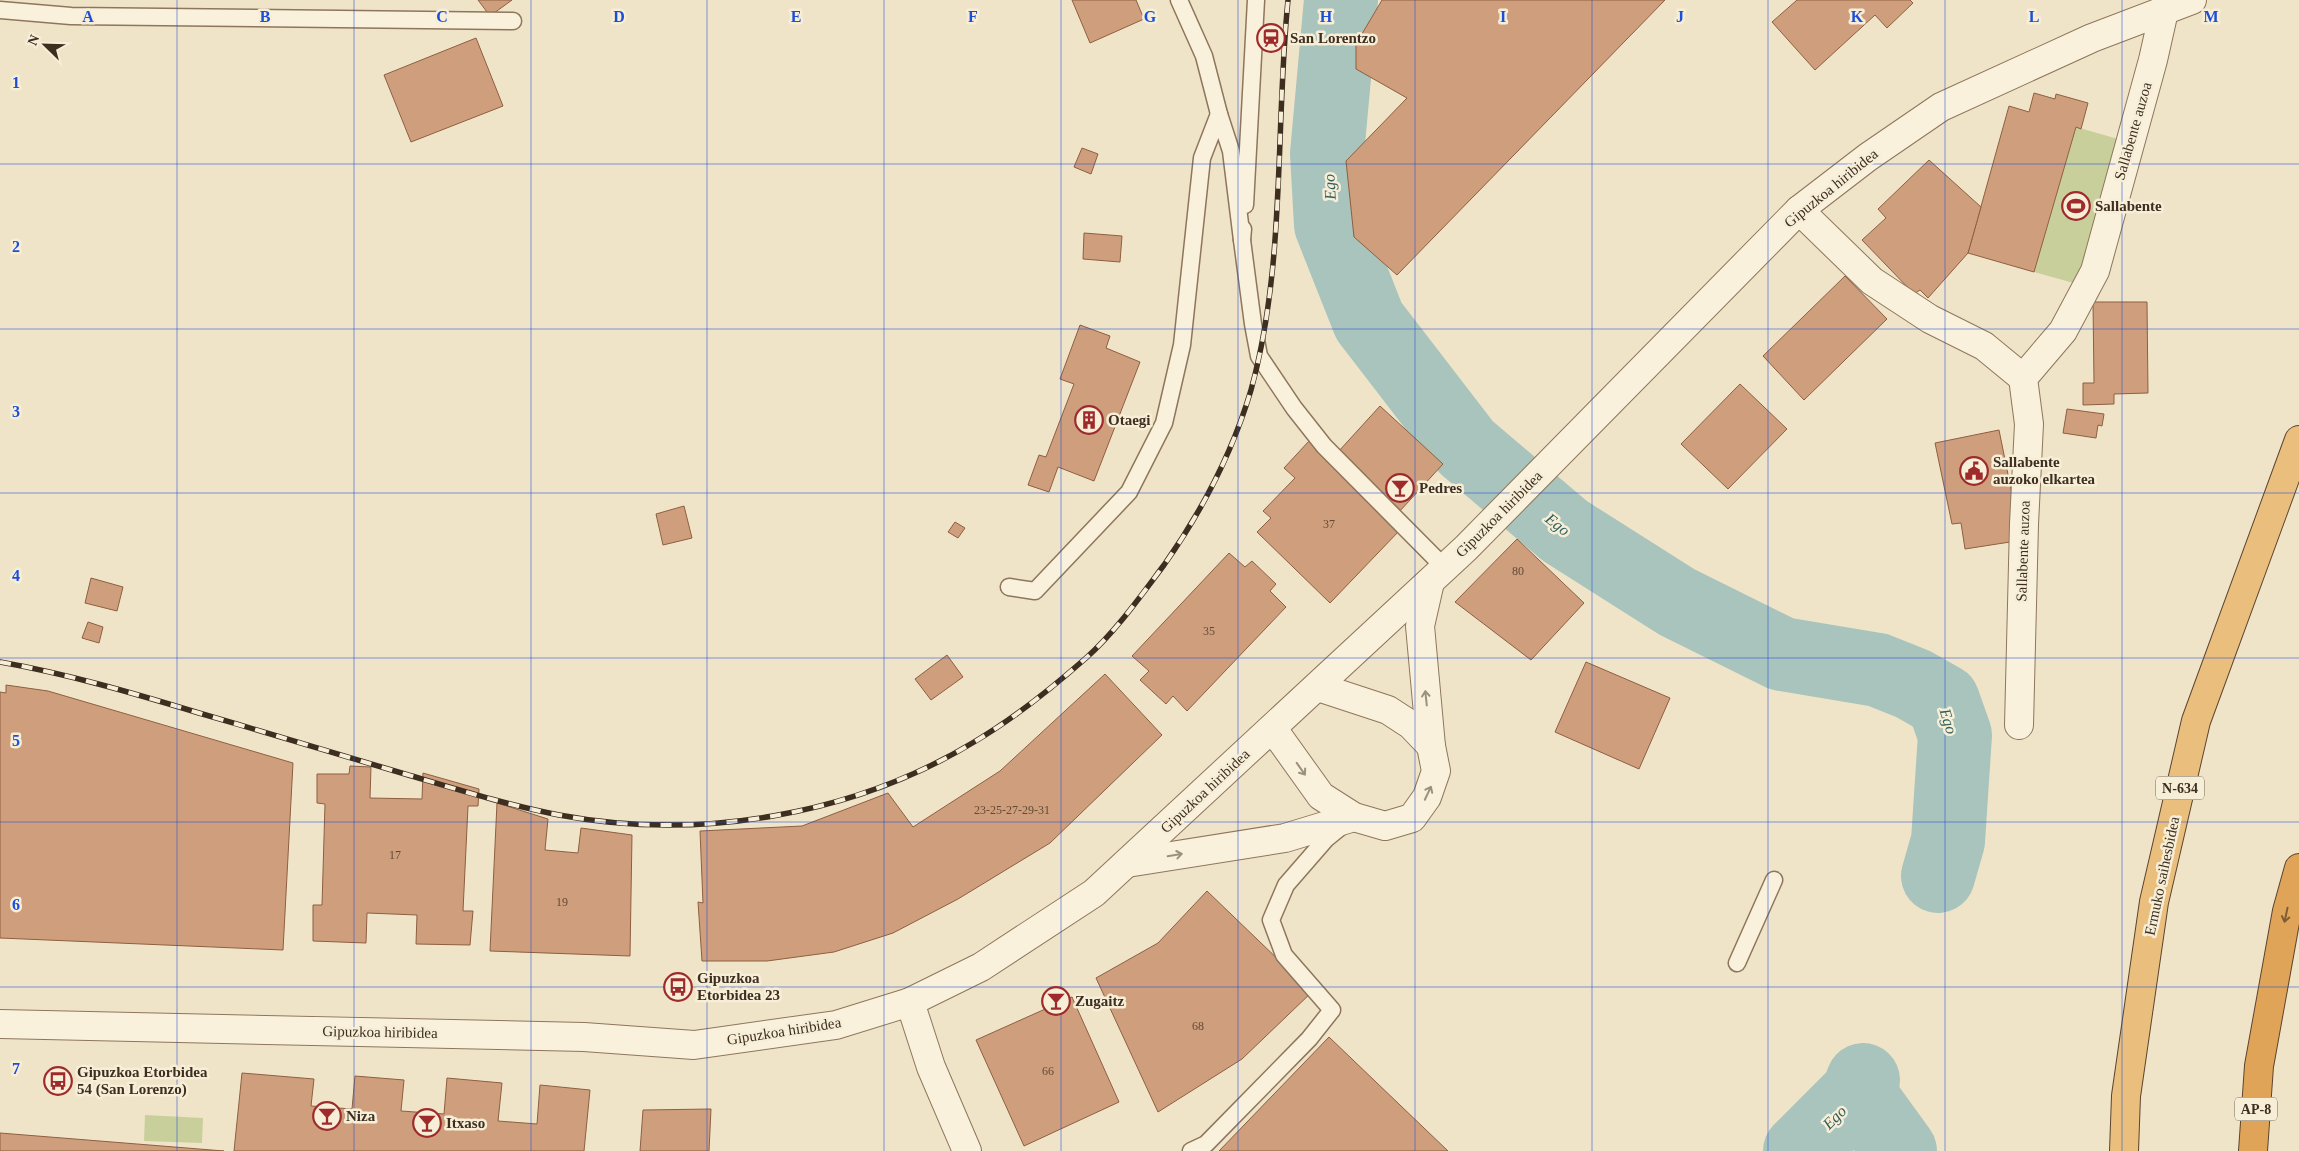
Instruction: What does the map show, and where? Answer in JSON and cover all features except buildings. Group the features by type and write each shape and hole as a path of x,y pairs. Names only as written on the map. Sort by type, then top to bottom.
{"highway":[{"name":"Ermuko saihesbidea","path":"2124,1151 2126,1096 2154,902 2196,721 2299,440"},
{"name":"AP-8","path":"2253,1151 2259,1066 2287,911 2299,868"}],"street":[{"name":"Gipuzkoa hiribidea","path":"0,1024 584,1037 694,1045 836,1025 910,1002 981,967 1094,893 1438,575 1799,210 1868,157 1941,107 2092,38 2192,0"},
{"name":"Sallabente auzoa","path":"2019,725 2024,524 2029,424 2023,378 2063,331 2095,271 2153,60 2164,11"},
{"path":"1799,210 1872,281 1930,319 1984,346 2023,378"},
{"path":"1273,729 1321,796 1354,817 1385,826 1412,818 1427,797 1436,771 1431,746 1420,626 1438,575"},
{"path":"1318,687 1388,710 1411,725 1431,746"},
{"path":"1127,863 1285,838 1354,817"},
{"path":"910,1002 931,1067 967,1151"}],"lane":[{"path":"1179,0 1204,56 1231,151 1253,324 1259,356 1294,408 1324,446 1438,575"},
{"path":"1242,240 1256,0"},
{"path":"0,10 71,16 514,21"},
{"path":"1009,587 1035,591 1129,492 1164,423 1182,345 1202,158 1219,114"},
{"path":"1191,1151 1206,1144 1309,1039 1332,1010 1284,955 1271,920 1286,885 1326,839 1354,817"},
{"path":"1737,963 1774,880"}],"green space":[{"name":"Sallabente","path":"2076,127 2118,139 2077,284 2034,272"},
{"path":"145,1115 203,1118 202,1143 144,1141"}],"waterway":[{"name":"Ego","path":"1341,0 1327,154 1331,225 1369,321 1466,447 1565,531 1677,602 1782,654 1878,670 1913,684 1943,701 1955,735 1948,841 1938,876"},
{"name":"Ego","path":"1800,1151 1858,1093 1863,1080"},
{"path":"1858,1093 1900,1151"}],"railway":[{"path":"0,662 50,672 125,691 501,802 559,815 612,822 665,825 719,823 773,816 826,804 877,788 927,767 974,742 1018,713 1060,681 1097,648 1164,565 1191,524 1215,481 1235,437 1251,390 1270,294 1275,245 1288,0"}],"place":[{"name":"San Lorentzo","path":"1271,38"},
{"name":"Sallabente","path":"2076,206"},
{"name":"Otaegi","path":"1089,420"},
{"name":"Sallabente auzoko elkartea","path":"1974,471"},
{"name":"Pedres","path":"1400,488"},
{"name":"Gipuzkoa Etorbidea 23","path":"678,987"},
{"name":"Zugaitz","path":"1056,1001"},
{"name":"Gipuzkoa Etorbidea 54 (San Lorenzo)","path":"58,1081"},
{"name":"Niza","path":"327,1116"},
{"name":"Itxaso","path":"427,1123"}]}
